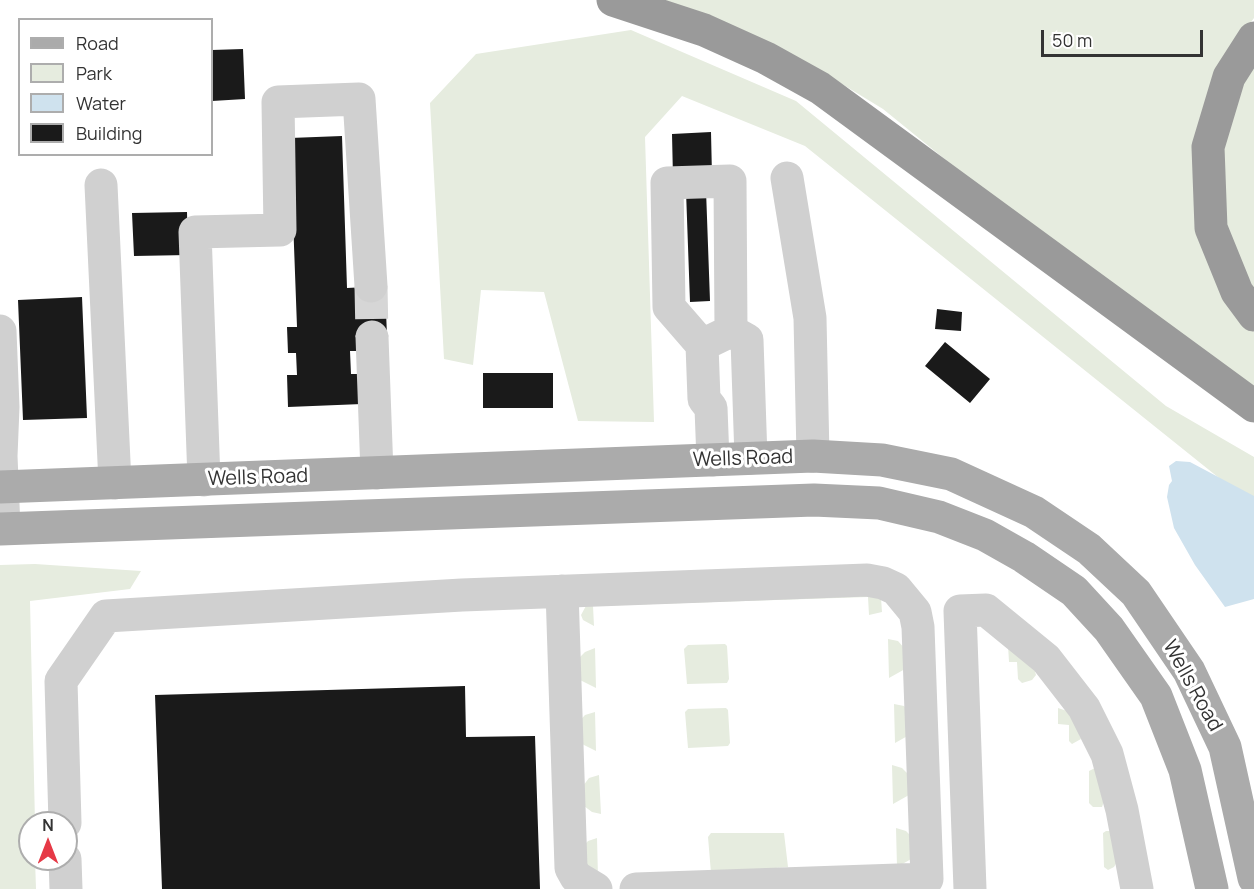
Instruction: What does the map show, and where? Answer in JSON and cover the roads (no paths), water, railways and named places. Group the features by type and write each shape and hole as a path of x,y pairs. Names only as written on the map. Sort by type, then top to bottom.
{"highway":[{"path":"613,0 704,30 766,58 819,88 1254,406"},
{"path":"1254,38 1229,77 1208,147 1211,228 1237,292 1254,315"}],"main road":[{"name":"Wells Road","path":"1,487 813,456 882,460 951,474 997,493 1034,512 1089,549 1136,592 1189,671 1225,747 1254,878"},
{"name":"Wells Road","path":"2,529 814,500 879,503 939,517 985,535 1024,557 1074,591 1109,629 1156,696 1185,770 1212,889"}],"lane":[{"path":"204,480 195,232 280,230 278,102 359,99 371,286"},
{"path":"786,178 810,318 813,456"},
{"path":"706,460 711,408 704,399 702,345 669,307 667,183 730,181 731,331"},
{"path":"101,185 115,483"},
{"path":"0,331 3,407 2,529"},
{"path":"702,345 731,331"},
{"path":"731,331 747,340 751,458"},
{"path":"372,337 377,473"},
{"path":"65,811 61,681 106,616 450,595 867,580 883,583 896,589 915,612 918,627 927,884 636,889"},
{"path":"562,591 571,868 576,878 596,889"},
{"path":"970,889 960,611 986,610 1046,659 1084,708 1105,747 1122,810 1137,889"},
{"path":"66,871 66,889"}],"water":[{"path":"1176,461 1190,462 1254,496 1254,599 1225,607 1195,565 1174,528 1167,497 1172,481 1169,466"}],"tunnel":[{"path":"371,286 372,337"}]}
